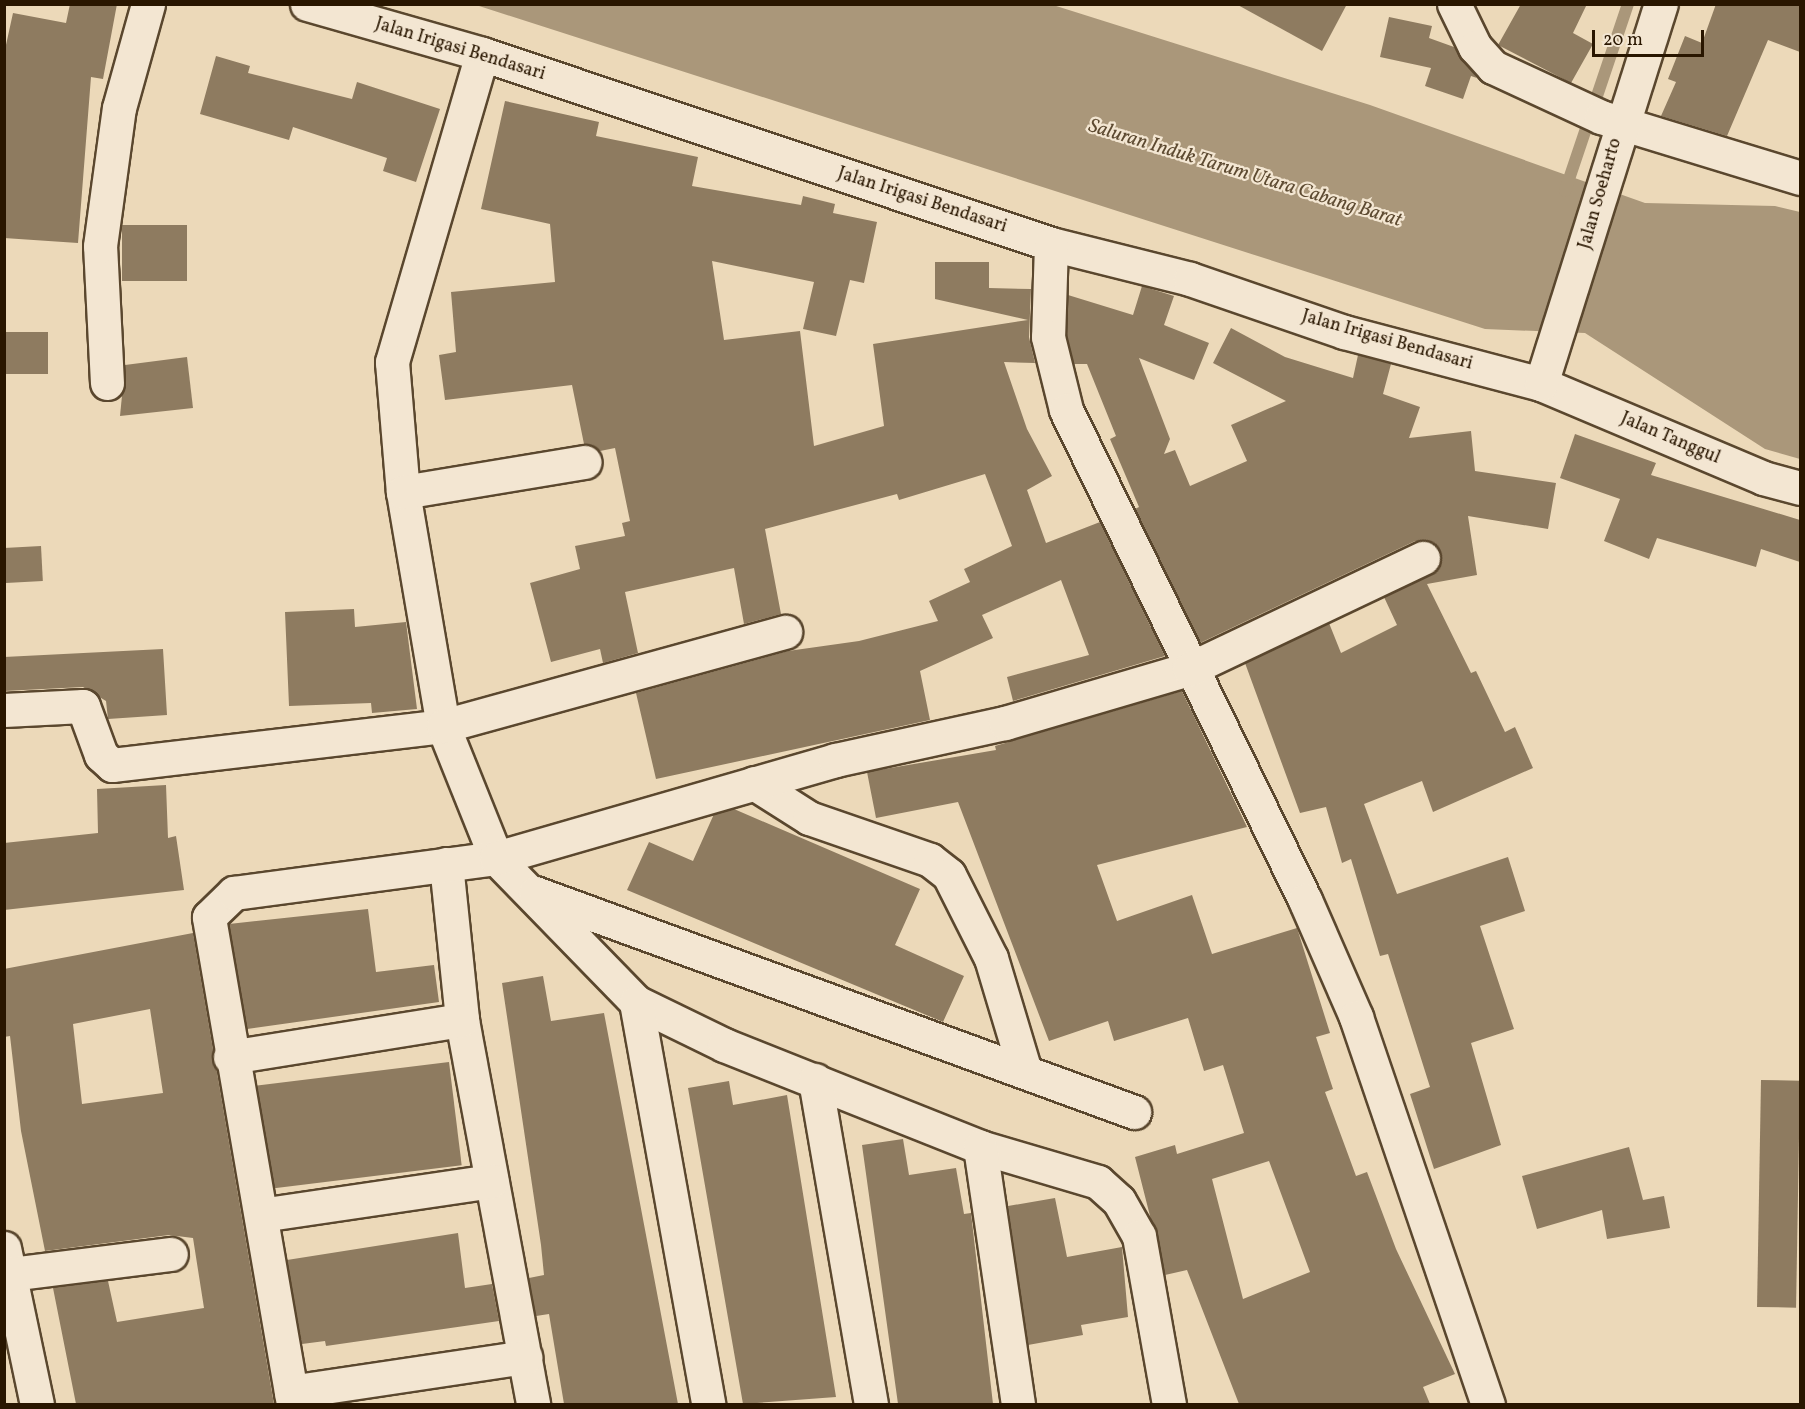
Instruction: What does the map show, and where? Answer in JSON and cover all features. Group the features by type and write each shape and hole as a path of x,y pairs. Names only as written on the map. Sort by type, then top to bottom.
{"street":[{"path":"107,383 100,246 119,108 148,4"},
{"name":"Jalan Irigasi Bendasari","path":"307,4 482,54 1052,244 1190,279 1344,332 1541,384"},
{"path":"1454,4 1475,47 1493,67 1611,120 1800,178"},
{"name":"Jalan Soeharto","path":"1541,384 1606,183 1611,120 1661,4"},
{"path":"482,54 392,362 403,492 443,726 496,858 636,1002 815,1080 980,1147 1098,1182 1119,1201 1139,1236 1169,1404"},
{"path":"1052,244 1048,337 1066,410 1189,669 1305,900 1356,1017 1488,1404"},
{"name":"Jalan Tanggul","path":"1541,384 1800,488"},
{"path":"403,492 585,462"},
{"path":"525,1357 292,1398 261,1215 230,1057 209,917 217,906 234,893 496,858 754,783 1005,723 1189,669 1424,558"},
{"path":"4,710 83,706 101,755 112,765 443,726 785,632"},
{"path":"754,783 809,818 930,860 949,875 991,958 1025,1071"},
{"path":"446,864 462,1020 533,1404"},
{"path":"528,891 1134,1112"},
{"path":"636,1002 708,1404"},
{"path":"230,1057 462,1020"},
{"path":"815,1080 871,1404"},
{"path":"980,1147 1018,1404"},
{"path":"261,1215 492,1181"},
{"path":"37,1404 8,1261 171,1254"}],"water":[{"name":"Saluran Induk Tarum Utara Cabang Barat","path":"476,5 1053,5 1370,105 1645,203 1775,206 1800,212 1800,459 1765,449 1585,333 1485,329"}],"building":[{"path":"70,4 117,4 103,79 91,77 78,243 4,238 4,54 13,13 66,23"},
{"path":"1236,4 1347,4 1322,51"},
{"path":"1521,4 1587,4 1573,33 1593,44 1571,83 1498,45"},
{"path":"1716,4 1800,4 1800,52 1768,40 1727,136 1661,116 1676,82 1668,79 1685,36 1702,43"},
{"path":"1389,17 1432,26 1429,38 1454,47 1477,78 1471,76 1463,99 1425,86 1431,68 1380,57"},
{"path":"216,56 250,66 248,73 352,99 357,82 440,109 416,182 383,171 387,158 293,127 289,140 200,114"},
{"path":"505,101 599,122 596,136 698,157 692,186 801,205 803,196 835,204 833,213 877,222 864,283 850,280 836,336 803,329 814,282 712,261 724,340 800,331 814,446 884,426 873,344 1028,320 935,299 935,262 989,262 989,288 1031,289 1029,337 1035,363 1004,362 1027,429 1052,476 1027,490 1046,543 1100,522 1165,656 1013,701 1007,677 1089,655 1061,580 982,615 993,638 920,671 930,720 656,779 636,693 788,651 859,641 938,621 929,601 970,582 964,569 1012,546 985,474 899,500 897,494 765,529 781,614 744,624 734,568 625,592 638,653 603,663 600,649 551,662 530,583 580,569 575,546 625,536 622,523 630,521 615,448 600,451 584,444 572,385 445,400 439,355 456,352 451,292 555,282 550,224 481,209"},
{"path":"122,225 187,225 187,281 122,281"},
{"path":"1142,286 1174,296 1164,325 1209,343 1194,380 1139,358 1170,439 1164,454 1175,450 1190,486 1247,461 1231,425 1286,401 1213,363 1231,328 1285,357 1353,378 1358,355 1391,364 1383,394 1420,407 1409,438 1471,431 1475,471 1556,483 1548,529 1468,516 1477,575 1427,584 1471,673 1476,671 1505,732 1515,727 1533,768 1433,812 1422,781 1364,804 1397,894 1508,857 1525,911 1480,926 1514,1029 1471,1043 1501,1145 1434,1169 1410,1094 1430,1087 1388,954 1380,956 1351,859 1342,863 1326,807 1300,813 1245,663 1329,623 1341,653 1397,625 1384,597 1432,575 1439,568 1440,551 1433,542 1415,541 1200,643 1135,509 1139,507 1110,439 1116,436 1087,364 1074,364 1067,335 1068,295 1133,315"},
{"path":"4,332 48,332 48,374 4,374"},
{"path":"187,357 193,408 120,416 125,365"},
{"path":"1575,434 1656,463 1651,475 1800,520 1800,562 1761,549 1756,567 1657,538 1649,559 1604,541 1620,499 1560,478"},
{"path":"41,546 43,581 6,583 4,548"},
{"path":"354,609 355,627 406,622 417,709 372,713 371,703 289,706 285,612"},
{"path":"163,649 167,715 108,719 106,701 83,687 4,691 4,657"},
{"path":"1182,691 1247,827 1097,865 1117,921 1192,895 1212,954 1297,928 1330,1033 1316,1037 1333,1089 1325,1092 1356,1176 1367,1172 1396,1249 1455,1374 1423,1387 1430,1404 1239,1404 1187,1270 1165,1275 1135,1157 1175,1145 1177,1154 1244,1133 1223,1065 1204,1071 1188,1018 1114,1041 1108,1021 1049,1041 958,802 876,818 867,772 996,750 995,746","holes":["1269,1161 1310,1272 1243,1299 1212,1179"]},
{"path":"166,785 168,838 176,836 184,890 4,910 4,843 98,833 97,789"},
{"path":"734,809 920,889 895,945 964,976 943,1022 627,890 649,842 693,861 714,814"},
{"path":"368,909 376,972 434,965 439,1002 247,1029 229,924"},
{"path":"193,933 274,1404 76,1404 53,1288 108,1281 117,1322 204,1308 193,1238 169,1235 45,1251 21,1131 10,1036 4,1037 4,969","holes":["150,1009 163,1093 82,1104 73,1024"]},
{"path":"543,976 551,1021 604,1013 678,1404 564,1404 549,1314 536,1316 529,1278 544,1275 541,1245 502,983"},
{"path":"449,1062 462,1165 270,1189 257,1086"},
{"path":"1761,1080 1800,1081 1796,1308 1757,1307"},
{"path":"729,1081 733,1105 787,1095 836,1397 743,1404 688,1088"},
{"path":"903,1139 909,1175 956,1168 964,1214 971,1213 993,1404 898,1404 862,1145"},
{"path":"1629,1147 1643,1200 1664,1196 1670,1228 1607,1239 1602,1210 1537,1229 1522,1176"},
{"path":"1055,1198 1067,1257 1122,1247 1128,1317 1081,1325 1083,1335 1028,1345 1008,1206"},
{"path":"458,1233 465,1288 492,1284 499,1321 326,1346 325,1341 302,1344 287,1260"}],"waterway":[{"path":"1565,191 1628,4"}]}
